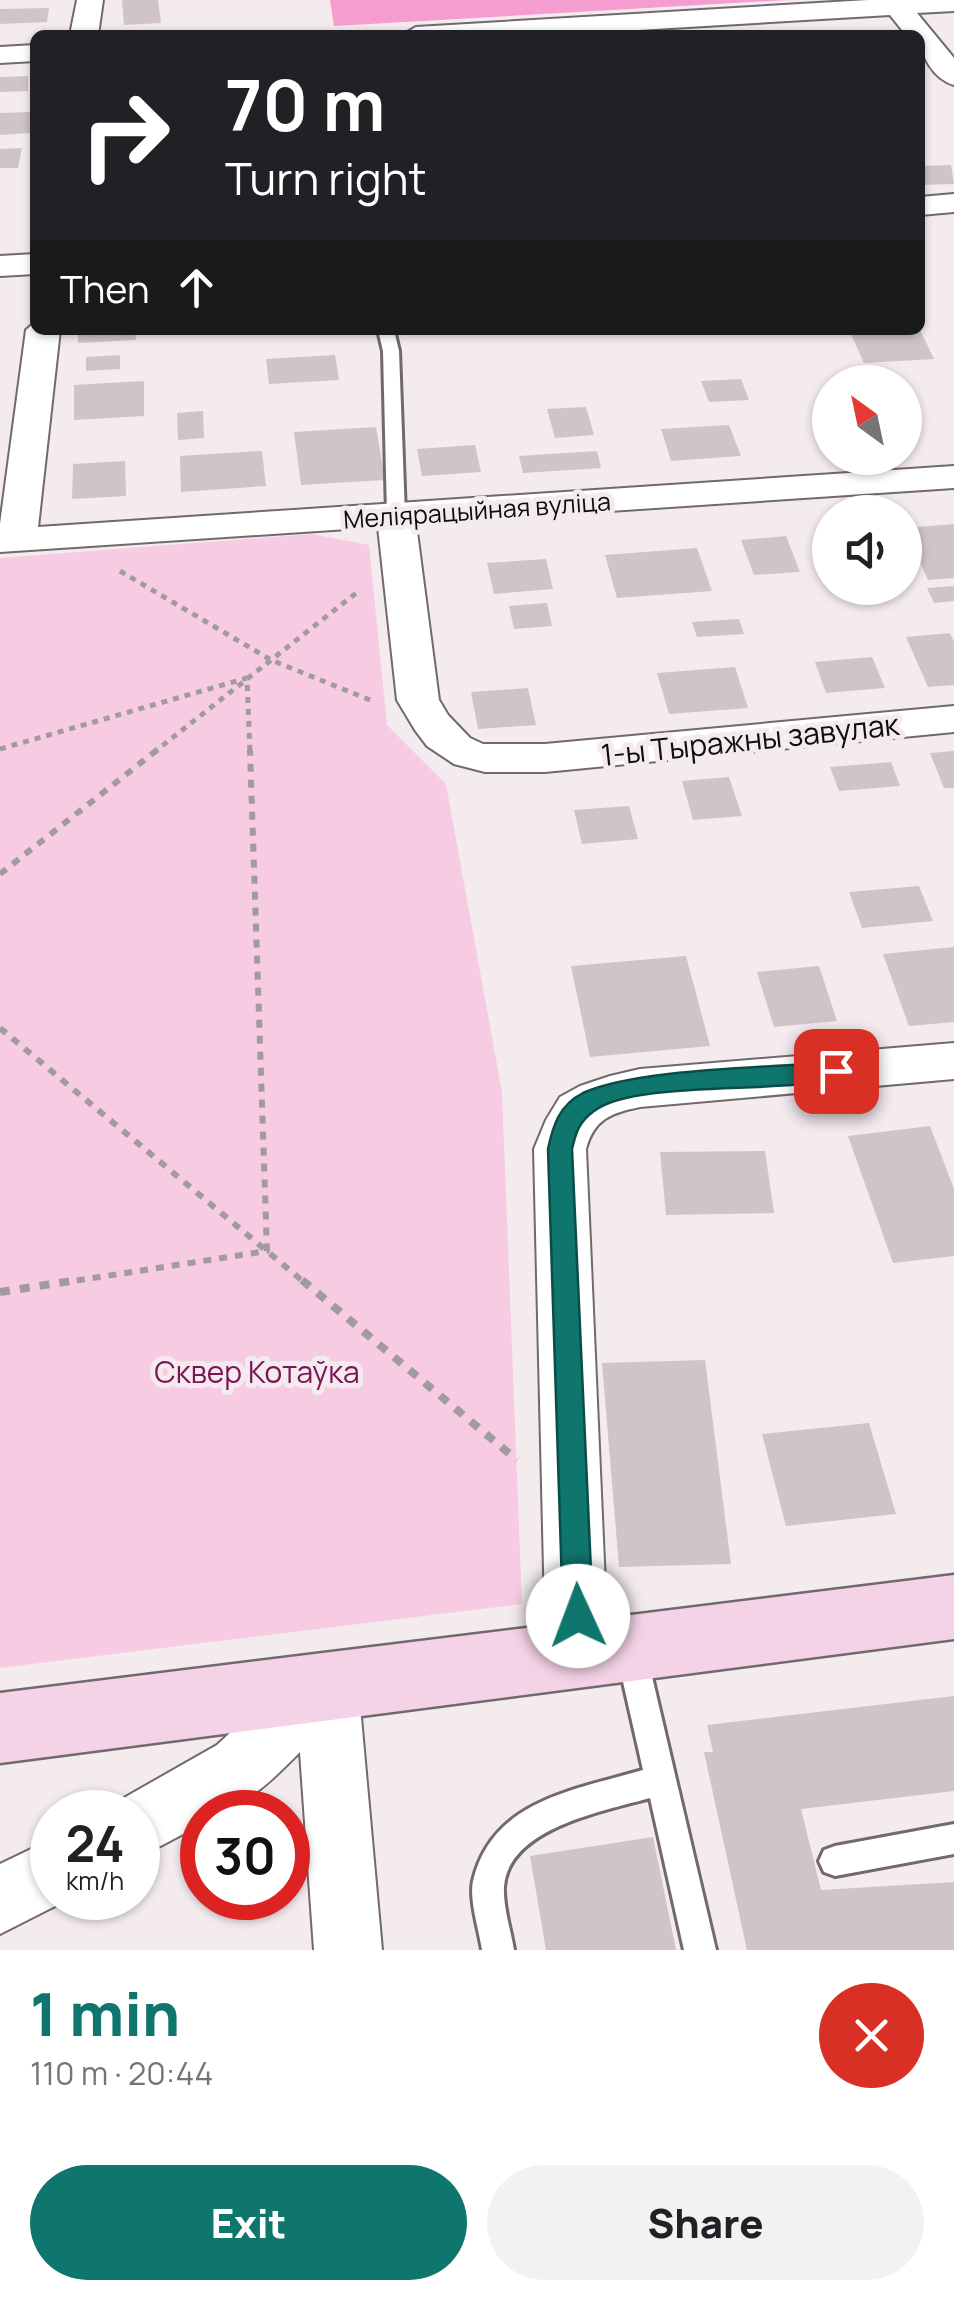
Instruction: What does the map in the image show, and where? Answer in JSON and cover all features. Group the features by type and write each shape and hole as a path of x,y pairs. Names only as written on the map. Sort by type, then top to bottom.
{"street":[{"path":"85,30 90,0"},
{"path":"564,0 578,28"},
{"path":"895,3 917,30"},
{"path":"532,30 895,3 954,3"},
{"path":"925,40 954,76"},
{"path":"0,55 30,53"},
{"path":"925,206 954,203"},
{"path":"0,266 30,264"},
{"path":"8,541 42,335"},
{"name":"Меліярацыйная вуліца","path":"8,541 954,477"},
{"path":"396,515 418,700 429,723"},
{"name":"1-ы Тыражны завулак","path":"429,723 446,742 466,755 488,760 546,758 954,719"},
{"path":"603,1651 560,1149 566,1121 590,1100 640,1088 954,1060"},
{"path":"0,1728 954,1607"},
{"path":"160,1813 240,1767 327,1684"},
{"path":"327,1684 348,1950"},
{"path":"0,1900 30,1884"}],"lane":[{"path":"387,335 391,350 396,515"},
{"path":"603,1651 661,1780 700,1950"},
{"path":"498,1950 488,1884 510,1837 552,1811 661,1780"},
{"path":"835,1861 954,1839"}],"path":[{"path":"62,537 270,660 429,723"},
{"path":"0,874 400,558"},
{"path":"0,749 246,678"},
{"path":"246,678 267,1250"},
{"path":"0,1028 522,1464"},
{"path":"0,1292 267,1250"}],"green space":[{"name":"Сквер Котаўка","path":"312,534 369,545 387,725 446,784 502,1092 522,1604 0,1668 0,558"}],"shaded area":[{"path":"330,0 788,0 334,26"}],"building":[{"path":"122,0 158,0 161,23 124,25"},
{"path":"49,8 47,22 0,24 0,9"},
{"path":"28,76 28,91 0,92 0,77"},
{"path":"30,112 30,133 0,135 0,113"},
{"path":"22,148 18,168 0,168 0,149"},
{"path":"951,165 954,184 925,185 925,166"},
{"path":"78,335 136,335 136,340 78,343"},
{"path":"851,335 922,335 934,359 864,363"},
{"path":"120,355 120,369 86,371 86,357"},
{"path":"335,355 339,380 269,384 266,359"},
{"path":"741,379 749,400 709,402 701,381"},
{"path":"144,381 144,416 74,420 74,385"},
{"path":"586,407 594,435 555,438 547,409"},
{"path":"203,411 204,438 178,440 177,413"},
{"path":"729,425 741,456 671,461 661,429"},
{"path":"376,427 385,480 301,485 294,432"},
{"path":"475,445 481,472 422,476 417,449"},
{"path":"262,451 266,486 181,492 180,456"},
{"path":"597,451 601,468 523,473 519,456"},
{"path":"125,461 126,496 72,499 73,464"},
{"path":"954,524 954,578 928,580 922,566 922,527"},
{"path":"786,536 800,572 754,575 741,540"},
{"path":"697,548 712,591 617,598 605,555"},
{"path":"546,559 553,589 494,594 487,563"},
{"path":"954,586 954,601 934,603 927,588"},
{"path":"547,603 552,626 514,629 509,606"},
{"path":"739,619 744,634 697,637 692,622"},
{"path":"950,633 954,642 954,685 928,687 906,637"},
{"path":"872,657 885,688 826,693 815,662"},
{"path":"735,667 748,708 669,714 657,673"},
{"path":"528,688 536,725 478,729 471,692"},
{"path":"954,751 954,788 944,788 930,753"},
{"path":"891,762 900,786 839,791 830,767"},
{"path":"729,777 742,816 693,820 682,781"},
{"path":"629,806 638,839 582,844 574,810"},
{"path":"919,886 933,921 862,928 849,892"},
{"path":"954,947 954,1022 909,1026 883,954"},
{"path":"686,956 710,1046 590,1057 571,966"},
{"path":"819,966 837,1021 774,1027 757,972"},
{"path":"930,1126 954,1189 954,1256 893,1263 848,1136"},
{"path":"765,1151 774,1213 666,1215 660,1152"},
{"path":"705,1360 731,1564 619,1567 602,1363"},
{"path":"869,1423 896,1514 786,1526 762,1434"},
{"path":"954,1696 954,1791 801,1809 821,1890 954,1882 954,1950 747,1950 704,1752 713,1752 707,1725"},
{"path":"653,1837 676,1950 546,1950 530,1856"}],"route":[{"path":"578,1616 560,1149 566,1121 590,1100 640,1088 836,1071"}]}
